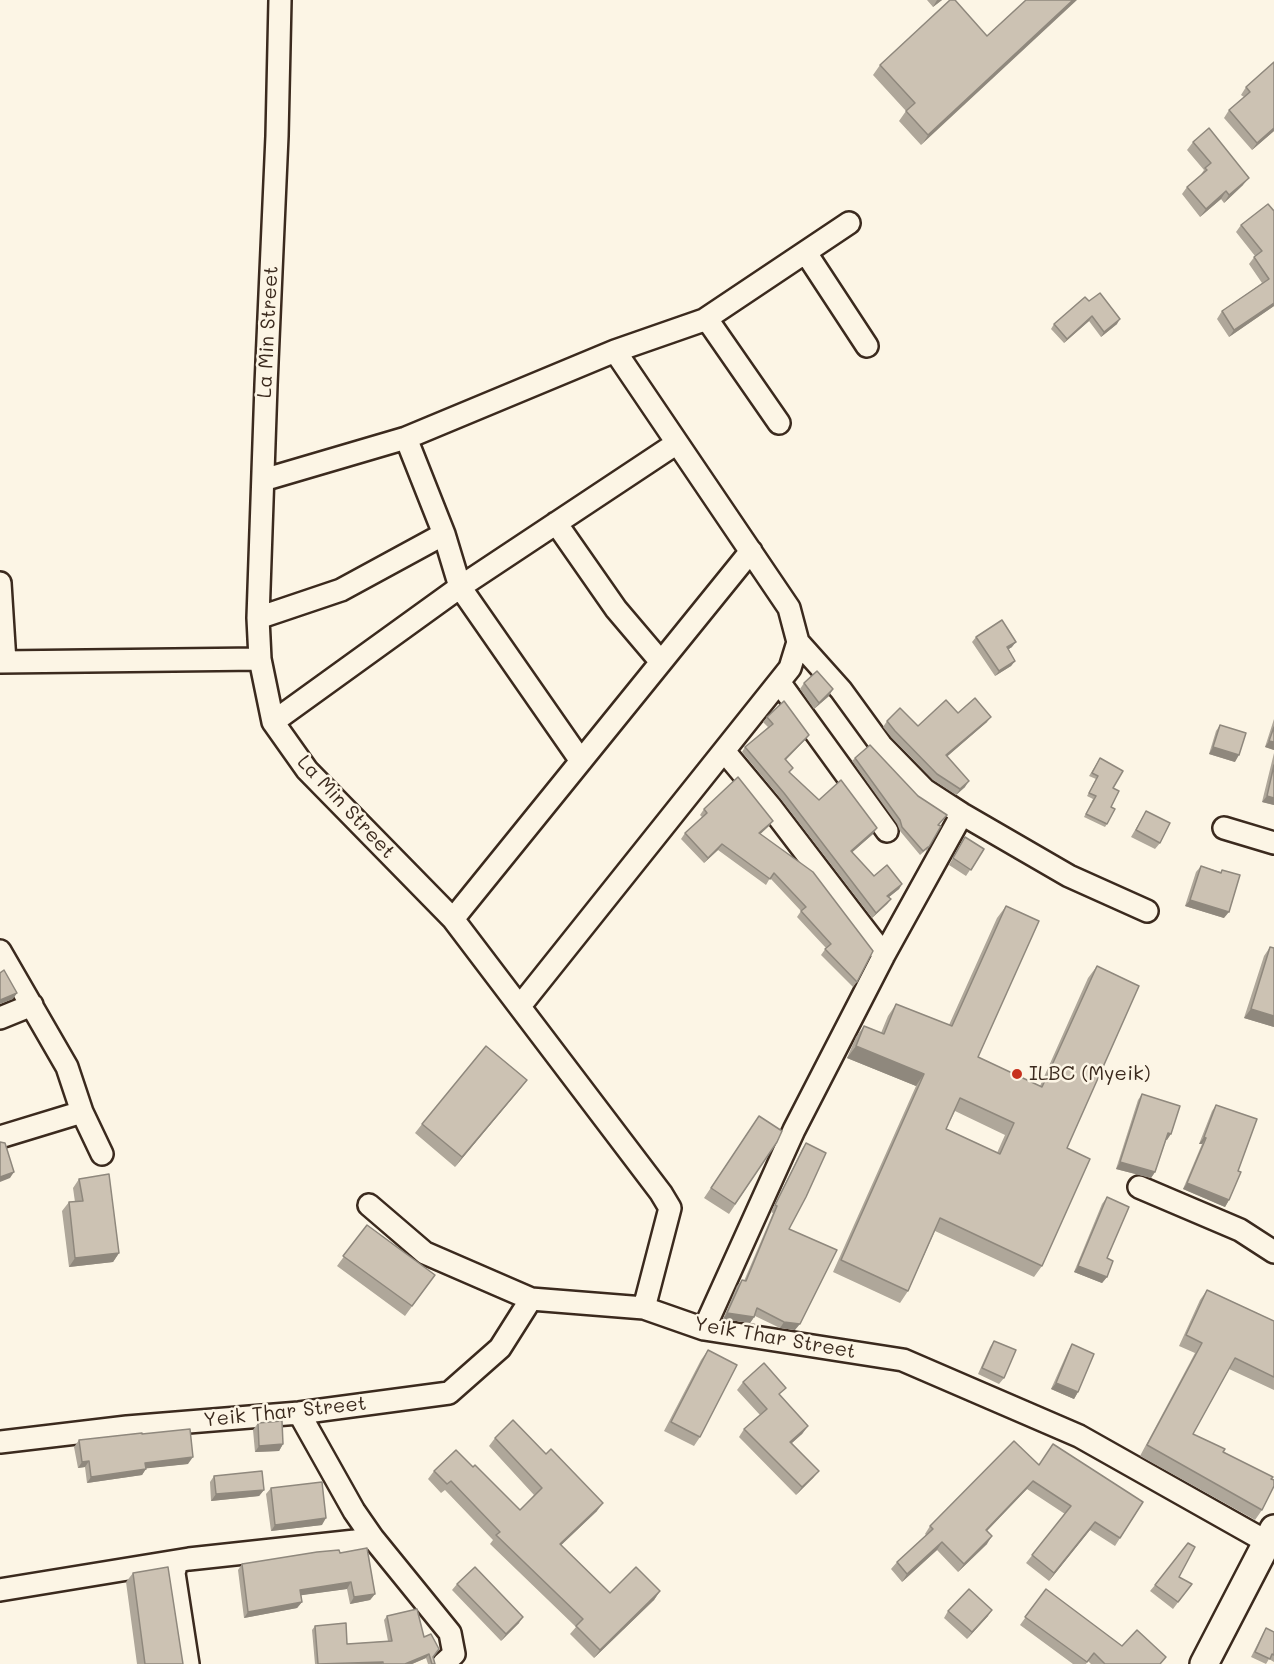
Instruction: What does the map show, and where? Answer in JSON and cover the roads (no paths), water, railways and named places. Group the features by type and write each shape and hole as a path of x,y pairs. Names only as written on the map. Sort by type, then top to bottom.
{"main road":[{"path":"1204,1664 1270,1536"}],"street":[{"name":"La Min Street","path":"280,0 277,136 258,618 260,659 273,722 308,770 453,919 661,1193 670,1208 644,1308"},
{"path":"263,480 406,438 615,351 704,320 849,223"},
{"path":"806,253 867,346"},
{"path":"704,320 711,325 779,423"},
{"path":"615,351 789,608 798,642 841,690 880,745 925,790 962,814 1069,876 1147,911"},
{"path":"406,438 444,534 460,586 581,761"},
{"path":"273,722 460,586 677,443"},
{"path":"556,523 616,609 661,662"},
{"path":"258,618 341,590 444,534"},
{"path":"453,919 750,551"},
{"path":"0,583 2,662 260,659"},
{"path":"520,1006 790,668 798,642"},
{"path":"779,682 887,831"},
{"path":"724,751 770,806 884,955"},
{"path":"704,1329 794,1130 884,955 962,814"},
{"path":"1224,828 1274,843"},
{"path":"0,951 67,1067 82,1112 102,1154"},
{"path":"0,1018 32,1005"},
{"path":"0,1137 82,1112"},
{"path":"1139,1187 1239,1230 1274,1252"},
{"path":"369,1205 425,1253 531,1299"},
{"name":"Yeik Thar Street","path":"0,1442 127,1427 299,1413 449,1393 500,1348 531,1299 644,1308 704,1329 903,1360 1079,1436 1270,1536"},
{"path":"299,1413 354,1511 372,1537 450,1633 454,1654 443,1664"},
{"path":"0,1590 189,1559 355,1541 372,1537"},
{"path":"177,1562 174,1572 188,1664"}],"place":[{"name":"ILBC (Myeik)","path":"1017,1074"}]}
